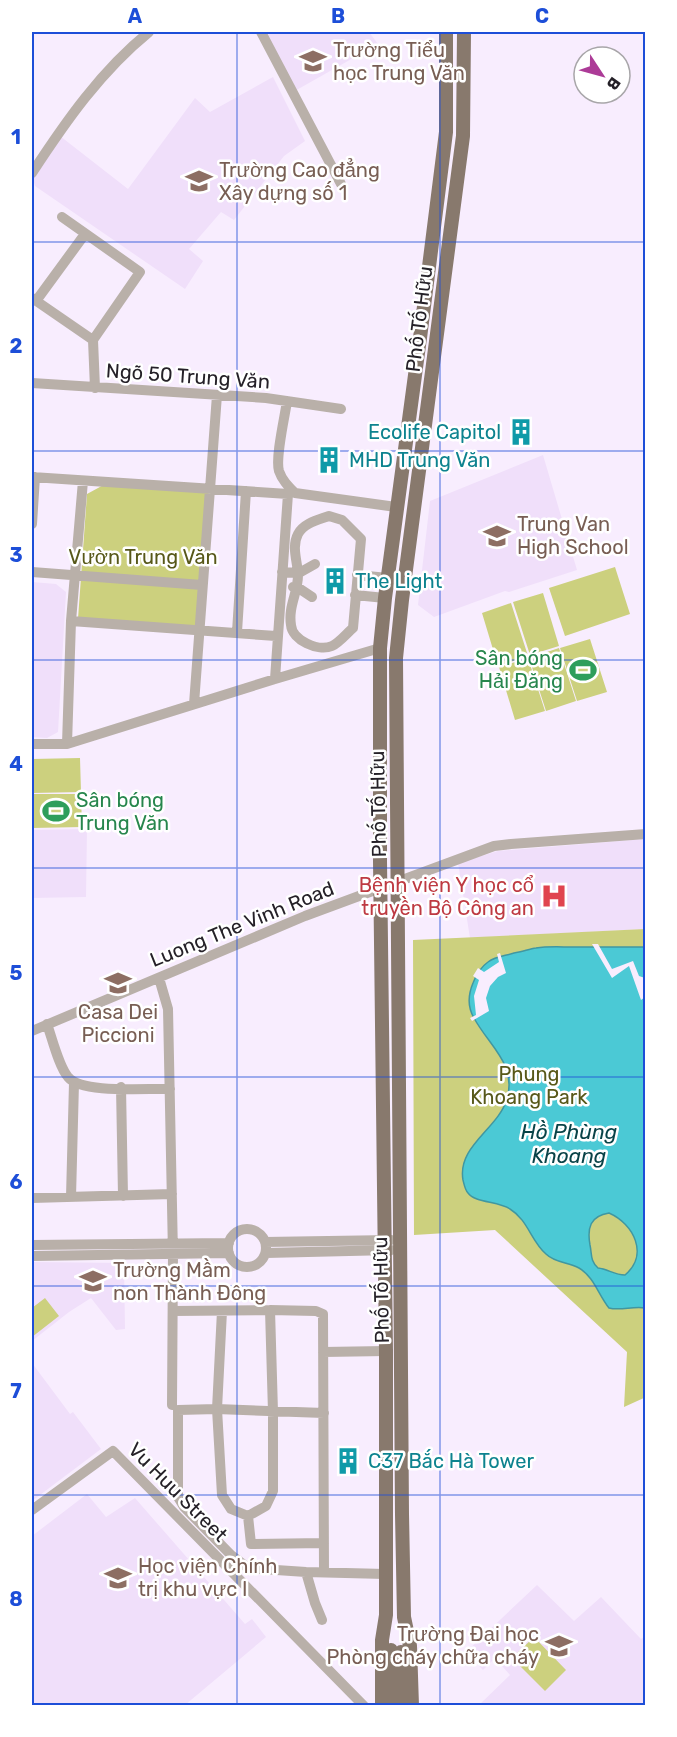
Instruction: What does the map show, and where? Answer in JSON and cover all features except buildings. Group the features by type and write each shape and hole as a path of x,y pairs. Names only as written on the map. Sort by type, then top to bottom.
{"main road":[{"name":"Phố Tố Hữu","path":"386,1615 380,648 387,578 446,132 446,32"},
{"name":"Phố Tố Hữu","path":"404,1617 396,658 413,507 463,136 464,32"},
{"path":"447,53 455,55 465,53"},
{"path":"438,191 456,191"},
{"path":"397,506 413,507"},
{"path":"382,1706 382,1640 386,1615"},
{"path":"386,1615 391,1640 392,1706"},
{"path":"402,1706 401,1639 404,1617"},
{"path":"404,1617 410,1646 412,1706"}],"street":[{"path":"32,173 79,103 129,48 149,32"},
{"path":"261,32 341,184"},
{"path":"62,217 140,272 93,340 95,388"},
{"path":"85,234 34,300 93,340"},
{"name":"Ngõ 50 Trung Văn","path":"32,383 217,395 287,401 341,409"},
{"path":"194,704 217,395"},
{"path":"287,401 278,467 281,478 295,493 397,506"},
{"path":"32,524 33,477 288,494 276,636 275,679"},
{"path":"67,744 71,621 83,481"},
{"path":"237,632 246,491"},
{"path":"329,516 342,520 361,539 353,628 332,646 321,647 306,643 294,634 291,627 291,602 299,573 295,560 297,535 308,523 329,516"},
{"path":"282,572 299,573 315,564"},
{"path":"32,572 202,585"},
{"path":"357,574 387,578"},
{"path":"281,586 297,587 312,597"},
{"path":"355,595 385,598"},
{"path":"71,621 276,636"},
{"path":"32,744 67,744 380,648"},
{"name":"Luong The Vinh Road","path":"32,1031 305,916 494,846 645,834"},
{"path":"159,978 168,1009 173,1249 172,1404"},
{"path":"47,1024 66,1075 74,1083 90,1087 170,1089"},
{"path":"71,1197 74,1083"},
{"path":"121,1088 123,1196"},
{"path":"32,1198 172,1194"},
{"path":"247,1228 258,1232 265,1247 258,1263 248,1266 238,1264 229,1248 236,1233 247,1228"},
{"path":"32,1245 173,1249"},
{"path":"265,1247 400,1245"},
{"path":"32,1256 229,1248"},
{"path":"173,1311 270,1310 316,1311 323,1314 324,1572"},
{"path":"248,1516 266,1506 273,1491 270,1310"},
{"path":"222,1311 217,1409 222,1495 231,1509 248,1516"},
{"path":"323,1352 386,1351"},
{"path":"324,1413 217,1409 178,1410 178,1497 184,1507 241,1563 256,1570 385,1574"},
{"name":"Vu Huu Street","path":"32,1510 113,1451 364,1706"},
{"path":"248,1516 251,1544 324,1543"},
{"path":"306,1572 322,1620"}],"shaded area":[{"name":"Trường Tiểu học Trung Văn","path":"262,32 369,32 378,44 293,92"},
{"name":"Trường Cao đẳng Xây dựng số 1","path":"273,77 305,141 284,156 234,220 221,212 189,249 203,261 185,289 35,186 32,176 60,136 128,189 195,98 210,112"},
{"name":"Trung Van High School","path":"543,455 577,570 509,592 505,591 434,617 418,605 430,501"},
{"path":"32,582 56,584 66,592 58,732 47,738 32,737"},
{"path":"87,829 86,897 32,898 32,830"},
{"name":"Bệnh viện Y học cổ truyền Bộ Công an","path":"645,839 645,929 470,938 458,863 498,851"},
{"name":"Trường Mầm non Thành Đông","path":"32,1262 124,1263 125,1329 116,1330 91,1298 32,1341"},
{"path":"32,1363 70,1414 73,1412 101,1449 32,1501"},
{"name":"Học viện Chính trị khu vực I","path":"87,1494 106,1517 135,1498 245,1624 252,1619 266,1637 185,1705 32,1705 32,1536"},
{"name":"Trường Đại học Phòng cháy chữa cháy","path":"537,1585 574,1621 601,1597 641,1639 645,1636 645,1705 479,1705 510,1675 495,1658 483,1670 466,1652"}],"green space":[{"name":"Vườn Trung Văn","path":"109,482 209,489 199,629 78,619 87,494"},
{"path":"615,567 630,614 565,636 549,588"},
{"name":"Sân bóng Hải Đăng","path":"543,593 559,646 530,655 513,602"},
{"name":"Sân bóng Hải Đăng","path":"511,603 528,656 498,666 482,613"},
{"name":"Sân bóng Hải Đăng","path":"590,639 607,692 577,701 560,648"},
{"name":"Sân bóng Hải Đăng","path":"559,648 576,701 546,711 529,658"},
{"name":"Sân bóng Hải Đăng","path":"528,658 545,711 515,720 499,667"},
{"name":"Sân bóng Trung Văn","path":"80,758 81,792 32,793 32,759"},
{"name":"Sân bóng Trung Văn","path":"32,794 81,794 82,827 32,828"},
{"name":"Phung Khoang Park","path":"645,929 646,1397 624,1407 627,1352 495,1230 414,1235 413,940"},
{"path":"45,1298 59,1316 32,1337 32,1308"},
{"path":"534,1637 566,1670 545,1691 512,1658"}],"water":[{"name":"Hồ Phùng Khoang","path":"545,947 645,947 645,1308 613,1309 609,1308 584,1272 546,1254 521,1219 510,1209 476,1199 466,1190 463,1168 466,1157 502,1110 509,1087 505,1065 474,1018 470,997 471,988 479,971 497,957","holes":["609,1213 618,1218 631,1232 637,1249 632,1267 625,1275 598,1268 592,1260 589,1239 591,1224 598,1217"]}],"pier":[{"path":"592,944 598,944 612,969 633,961 639,976 645,978 645,997 641,1000 629,966 612,978"},
{"path":"500,953 506,973 498,977 490,986 486,998 489,1011 472,1021 470,1018 476,1015 474,996 479,980 473,976 478,968 484,972 499,962 497,954"}],"place":[{"name":"Trường Tiểu học Trung Văn","path":"313,61"},
{"name":"Trường Cao đẳng Xây dựng số 1","path":"199,181"},
{"name":"Ecolife Capitol","path":"521,432"},
{"name":"MHD Trung Văn","path":"329,460"},
{"name":"Trung Van High School","path":"497,536"},
{"name":"The Light","path":"335,581"},
{"name":"Sân bóng Hải Đăng","path":"583,670"},
{"name":"Sân bóng Trung Văn","path":"56,811"},
{"name":"Bệnh viện Y học cổ truyền Bộ Công an","path":"554,896"},
{"name":"Casa Dei Piccioni","path":"118,983"},
{"name":"Trường Mầm non Thành Đông","path":"93,1281"},
{"name":"C37 Bắc Hà Tower","path":"348,1461"},
{"name":"Học viện Chính trị khu vực I","path":"118,1578"},
{"name":"Trường Đại học Phòng cháy chữa cháy","path":"559,1646"}]}
